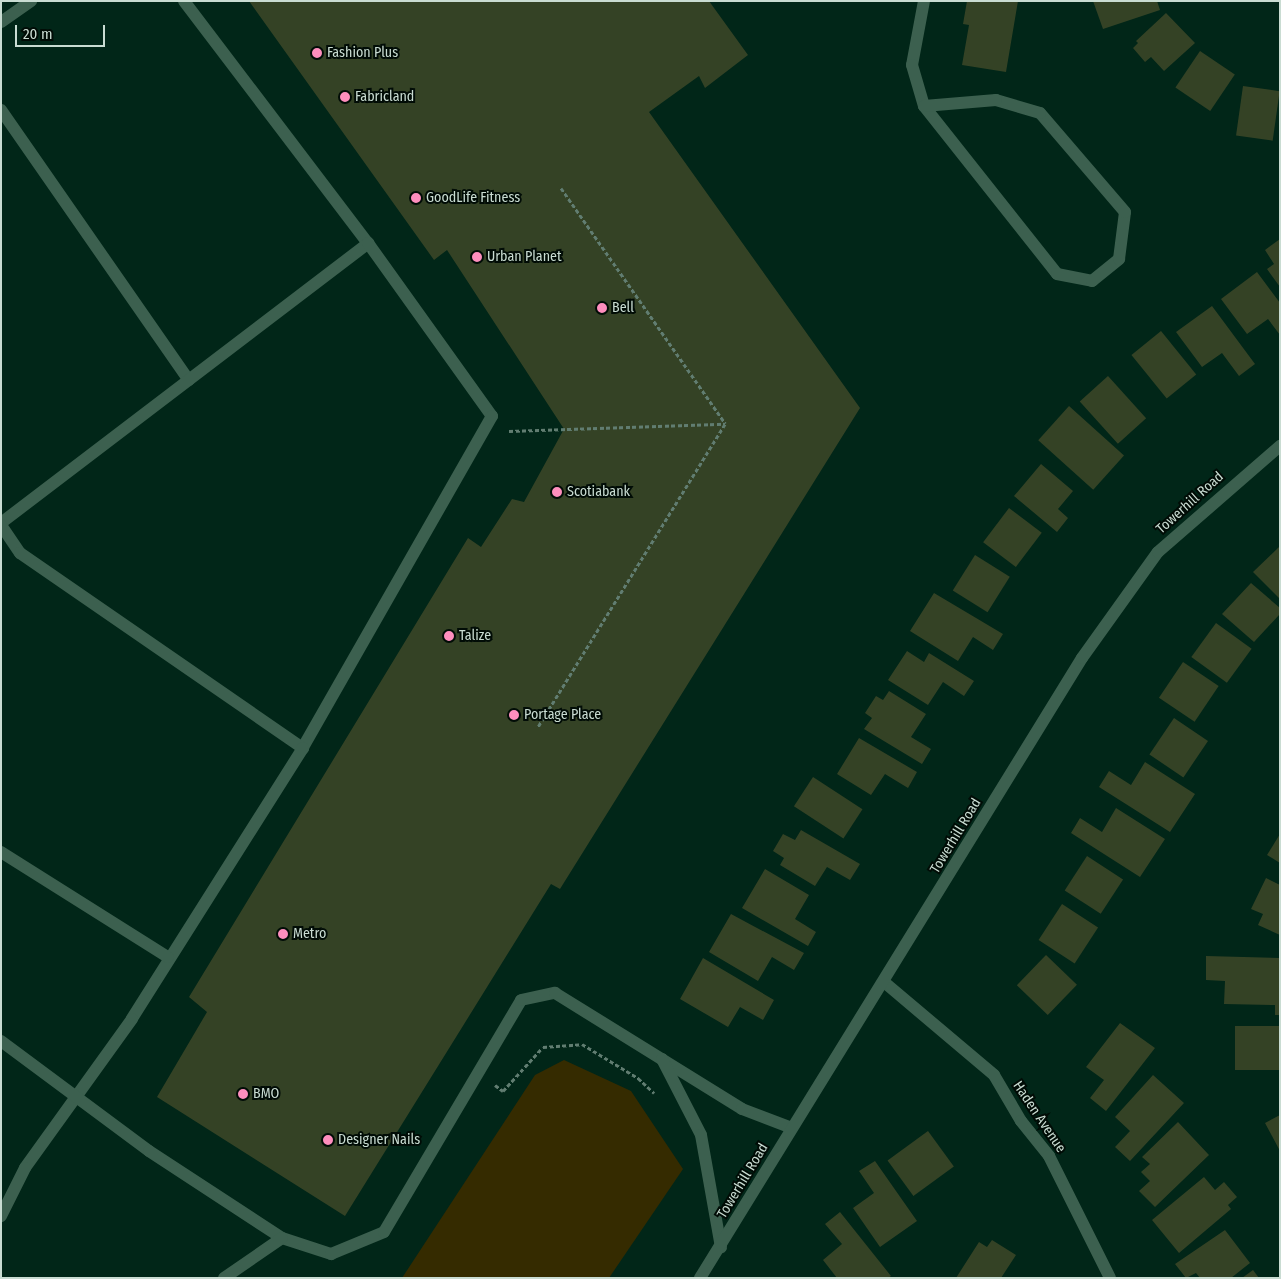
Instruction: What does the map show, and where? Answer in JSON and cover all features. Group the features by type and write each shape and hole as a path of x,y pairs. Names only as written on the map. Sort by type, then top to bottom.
{"street":[{"path":"1,22 31,1"},
{"path":"1,1216 25,1168 75,1095 132,1019 168,958 303,748 492,416 368,243 184,1"},
{"path":"924,1 912,65 924,106 1057,274 1092,282 1119,259 1124,212 1040,113 996,100 924,106"},
{"path":"1,110 189,380"},
{"path":"303,748 20,553 1,524 368,243"},
{"name":"Towerhill Road","path":"700,1278 722,1247 792,1128 884,982 1082,658 1158,552 1280,446"},
{"path":"1,852 168,958"},
{"name":"Haden Avenue","path":"884,982 994,1075 1020,1121 1050,1156 1110,1278"},
{"path":"1,1041 149,1151 282,1238 331,1254 384,1232 521,1000 555,993 742,1109 792,1128"},
{"path":"662,1060 702,1135 722,1247"},
{"path":"224,1278 282,1238"}],"path":[{"path":"561,188 725,424"},
{"path":"483,431 725,424"},
{"path":"537,728 725,424"},
{"path":"478,1073 503,1091 543,1046 582,1044 638,1078 659,1098"}],"shaded area":[{"path":"564,1060 631,1091 683,1169 609,1278 402,1278 535,1075"}],"building":[{"name":"Portage Place","path":"249,1 709,1 748,55 705,88 699,76 649,112 860,408 560,889 551,884 345,1216 157,1097 207,1012 189,997 468,538 481,547 512,499 524,502 564,429 447,250 434,260"},
{"path":"967,1 1018,1 1006,72 962,65 969,25 963,24"},
{"path":"1093,1 1157,1 1160,10 1103,29"},
{"path":"1166,13 1195,43 1164,71 1151,57 1145,62 1133,48 1138,43 1136,41"},
{"path":"1200,51 1235,74 1210,111 1175,87"},
{"path":"1243,86 1280,91 1273,141 1236,136"},
{"path":"1280,239 1280,287 1267,269 1274,264 1265,250"},
{"path":"1257,272 1280,303 1280,335 1268,319 1247,334 1221,299"},
{"path":"1212,306 1255,364 1239,376 1222,353 1202,367 1176,332"},
{"path":"1161,331 1196,375 1167,398 1131,355"},
{"path":"1108,376 1146,418 1118,444 1080,401"},
{"path":"1069,406 1124,456 1093,490 1038,440"},
{"path":"1041,464 1073,491 1058,509 1068,518 1057,532 1014,496"},
{"path":"1009,508 1042,533 1016,567 983,542"},
{"path":"1280,546 1280,599 1253,572"},
{"path":"975,555 1010,577 988,612 953,591"},
{"path":"1251,583 1280,608 1280,614 1254,642 1222,614"},
{"path":"934,593 1003,634 993,650 973,637 958,661 910,631"},
{"path":"1216,623 1252,649 1227,683 1191,657"},
{"path":"907,651 924,662 929,653 974,681 964,696 943,682 928,705 888,680"},
{"path":"1183,662 1219,686 1195,722 1159,698"},
{"path":"889,691 926,714 911,737 931,749 922,764 864,729 872,718 865,713 876,696 883,700"},
{"path":"1174,718 1208,741 1183,777 1149,754"},
{"path":"859,738 917,772 908,788 885,774 871,795 837,774"},
{"path":"1145,762 1195,794 1170,832 1099,787 1109,771 1131,785"},
{"path":"813,777 862,809 843,838 794,806"},
{"path":"1116,808 1165,839 1140,877 1071,833 1080,818 1102,832"},
{"path":"801,830 860,864 850,880 827,867 815,886 780,865 784,858 773,851 783,834 795,840"},
{"path":"1280,834 1280,863 1267,855"},
{"path":"1087,856 1123,879 1101,914 1065,890"},
{"path":"765,869 809,895 795,919 816,932 808,946 742,908"},
{"path":"1266,878 1280,885 1280,935 1258,925 1263,914 1251,909"},
{"path":"1062,904 1098,927 1075,963 1039,940"},
{"path":"731,914 804,953 794,970 772,957 758,981 709,952"},
{"path":"1046,955 1077,985 1048,1015 1017,985"},
{"path":"1206,956 1280,958 1280,1015 1275,1015 1275,1005 1224,1004 1225,981 1206,980"},
{"path":"703,958 774,1000 763,1020 740,1007 728,1027 680,999"},
{"path":"1120,1023 1155,1048 1106,1111 1090,1098 1104,1080 1086,1067"},
{"path":"1235,1026 1280,1026 1280,1070 1235,1070"},
{"path":"1153,1075 1184,1103 1130,1161 1115,1147 1130,1131 1115,1117"},
{"path":"1280,1115 1280,1151 1265,1123"},
{"path":"1178,1122 1209,1155 1155,1207 1139,1191 1150,1181 1141,1172 1150,1164 1142,1157"},
{"path":"928,1131 954,1167 913,1196 888,1160"},
{"path":"875,1161 917,1221 880,1247 853,1208 874,1193 859,1171"},
{"path":"1204,1177 1215,1190 1224,1182 1237,1197 1228,1205 1231,1209 1179,1253 1152,1220"},
{"path":"840,1212 891,1276 888,1278 837,1278 823,1260 842,1244 825,1224"},
{"path":"1225,1230 1250,1263 1231,1278 1200,1278 1196,1273 1186,1278 1175,1264"},
{"path":"992,1240 1016,1255 1001,1278 956,1278 979,1242 987,1247"},
{"path":"1253,1270 1259,1278 1242,1278"}],"place":[{"name":"Fashion Plus","path":"317,53"},
{"name":"Fabricland","path":"345,97"},
{"name":"GoodLife Fitness","path":"416,198"},
{"name":"Urban Planet","path":"477,257"},
{"name":"Bell","path":"602,308"},
{"name":"Scotiabank","path":"557,492"},
{"name":"Talize","path":"449,636"},
{"name":"Portage Place","path":"514,715"},
{"name":"Metro","path":"283,934"},
{"name":"BMO","path":"243,1094"},
{"name":"Designer Nails","path":"328,1140"}]}
